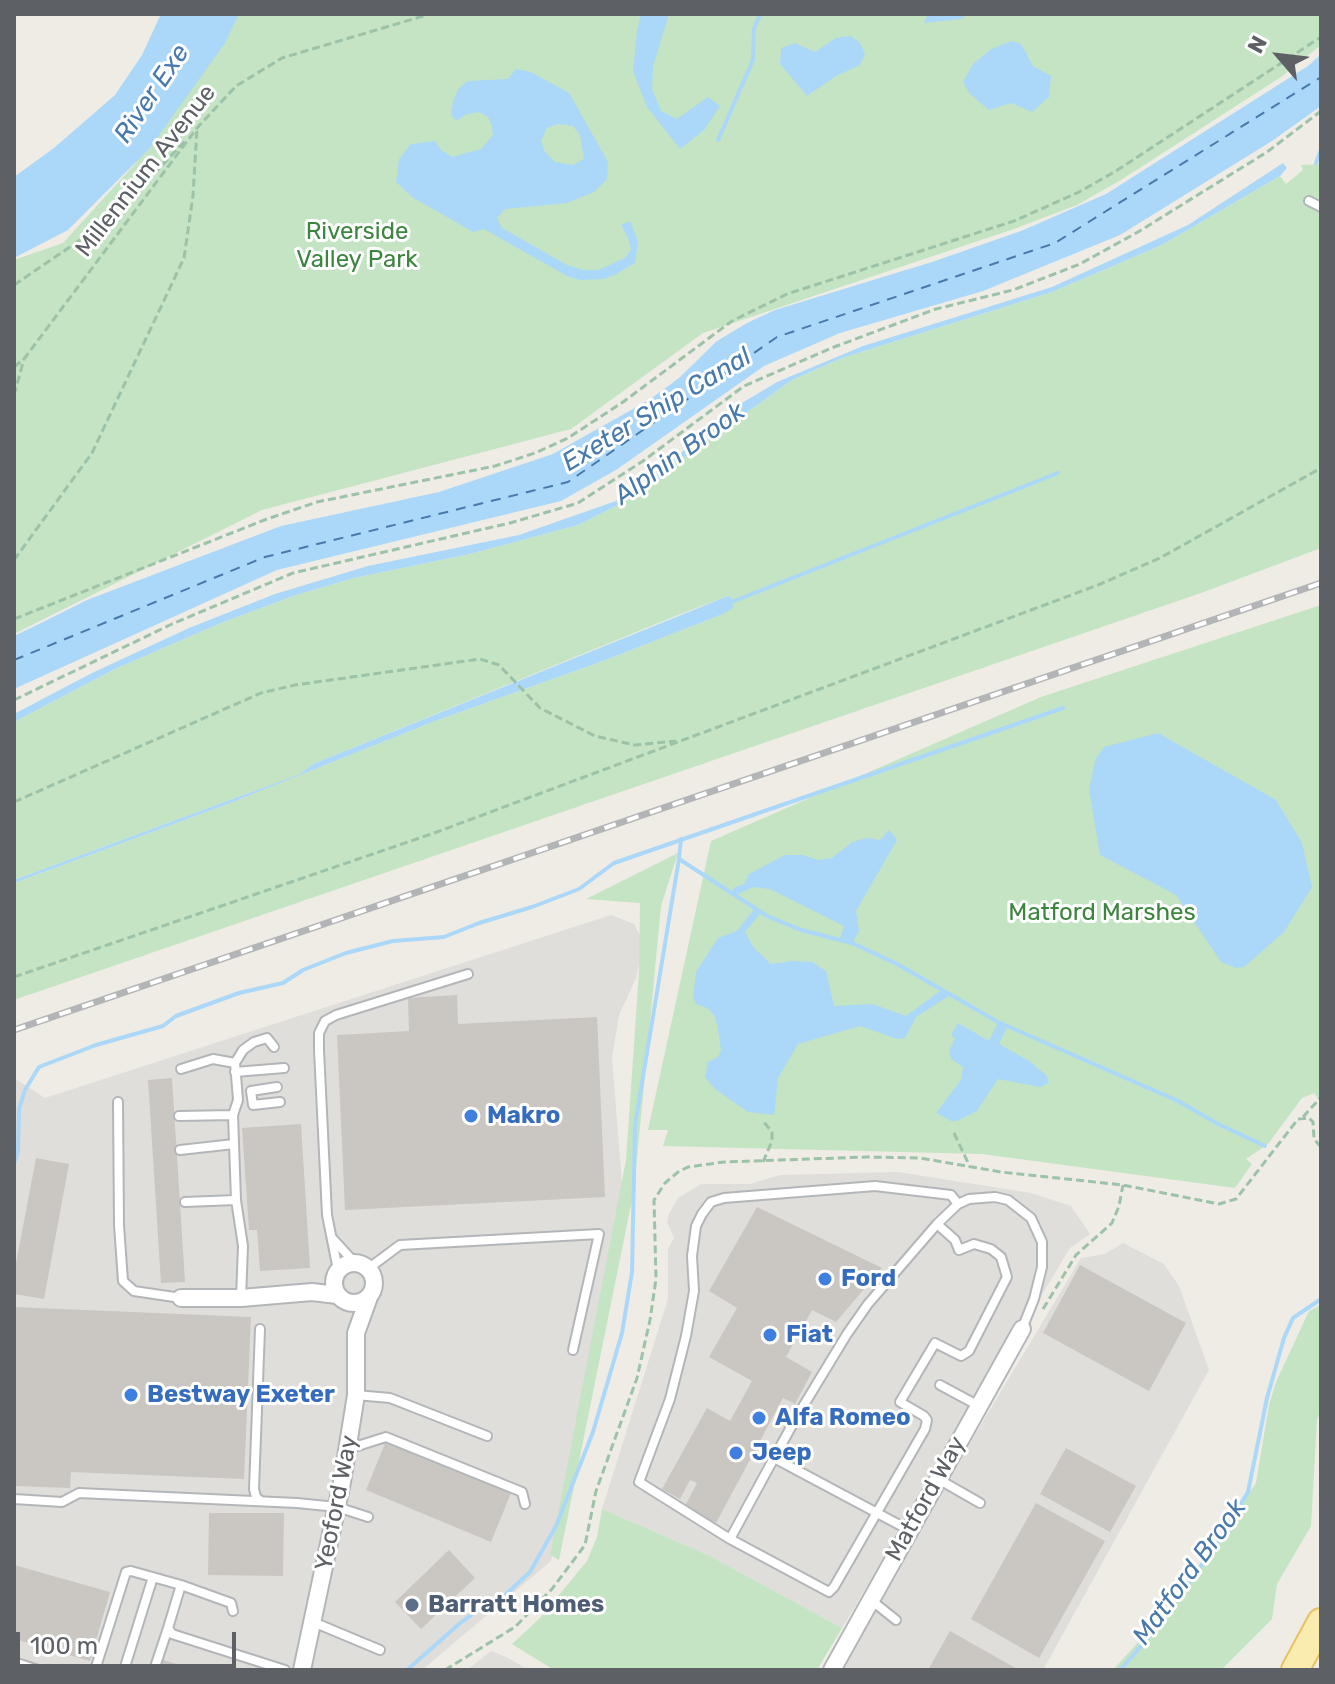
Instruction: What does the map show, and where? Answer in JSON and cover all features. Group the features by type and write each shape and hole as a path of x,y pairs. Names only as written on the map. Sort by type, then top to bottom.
{"street":[{"path":"312,1292 325,1287 336,1274 362,1265 374,1280 356,1333"},
{"path":"336,1274 340,1297 356,1333"},
{"path":"181,1298 241,1298 312,1292 356,1303 369,1297"},
{"name":"Matford Way","path":"832,1670 1022,1329"},
{"name":"Yeoford Way","path":"302,1670 348,1449 356,1395 356,1333"}],"lane":[{"path":"1309,201 1321,207"},
{"path":"336,1274 333,1238 327,1215 319,1033 325,1021 468,974"},
{"path":"241,1298 243,1246 236,1200 233,1115 238,1100 235,1068 243,1050 254,1042 267,1038 274,1047"},
{"path":"181,1069 213,1059 235,1068 284,1068"},
{"path":"277,1087 251,1091 253,1105 280,1102"},
{"path":"238,1100 252,1098"},
{"path":"118,1102 119,1225 123,1281 134,1291 181,1298"},
{"path":"179,1116 233,1115"},
{"path":"180,1150 234,1144"},
{"path":"937,1224 955,1240 959,1250 974,1244 991,1249 1001,1257 1007,1277 969,1351 961,1356 935,1343 900,1402 927,1420 925,1429 829,1592 730,1539 639,1482 670,1399 694,1291 692,1256 696,1226 711,1202 812,1189 875,1186 951,1195 958,1204"},
{"path":"730,1539 853,1324 937,1224 958,1204 969,1199 995,1197 1008,1200 1031,1218 1042,1242 1042,1267 1022,1329"},
{"path":"185,1202 236,1200"},
{"path":"333,1238 362,1265 400,1245 599,1234 573,1350"},
{"path":"260,1329 254,1489 256,1497 262,1501"},
{"path":"940,1385 979,1406"},
{"path":"356,1395 390,1398 487,1436"},
{"path":"348,1449 386,1437 522,1492 525,1504"},
{"path":"774,1458 909,1530"},
{"path":"937,1479 980,1503"},
{"path":"14,1499 62,1502 79,1493 262,1501 337,1507 368,1517"},
{"path":"95,1670 126,1572 181,1585 231,1603 233,1611"},
{"path":"124,1670 153,1577"},
{"path":"154,1670 181,1585"},
{"path":"870,1600 896,1620"},
{"path":"312,1622 380,1650"},
{"path":"168,1628 172,1634 285,1670"},
{"path":"250,1670 253,1660"},
{"path":"14,1662 38,1670"}],"path":[{"name":"Millennium Avenue","path":"14,367 24,359 197,128 236,86 282,58 430,14"},
{"path":"15,618 317,502 495,466 535,453 568,438 623,402 732,321 787,294 1014,221 1079,192 1321,37"},
{"path":"14,700 172,624 293,573 510,523 578,503 643,461 744,386 834,347 936,309 1013,290 1080,264 1267,152 1321,111"},
{"path":"14,285 111,219 197,128"},
{"path":"14,560 92,453 184,258 193,196 197,128"},
{"path":"14,395 24,359"},
{"path":"14,977 437,832 1098,585 1160,558 1321,468"},
{"path":"14,802 261,693 295,685 480,659 499,665 540,708 595,736 635,745 684,741"},
{"path":"445,1670 515,1627 552,1589 585,1545 596,1491 637,1378 656,1279 654,1200 671,1177 688,1167 724,1162 920,1158 1123,1185 1219,1204 1230,1202 1243,1192 1289,1128 1321,1097"},
{"path":"1303,1117 1313,1122 1314,1139 1321,1147"},
{"path":"763,1121 772,1132 772,1141 763,1162"},
{"path":"954,1133 970,1167"},
{"path":"1022,1329 1031,1334 1076,1255 1112,1223 1123,1185"}],"shaded area":[{"path":"611,915 634,924 644,942 636,978 619,1015 612,1058 623,1196 551,1561 422,1670 14,1670 14,1078 45,1098"},
{"path":"898,1172 1031,1193 1071,1206 1090,1234 1070,1248 842,1628 710,1556 602,1509 668,1299 668,1249 674,1238 667,1222 678,1198 701,1184 750,1184 780,1175"},
{"path":"1123,1243 1164,1264 1179,1286 1209,1370 1043,1670 834,1670 1081,1258 1105,1254"},
{"path":"491,1651 506,1657 529,1670 467,1670"}],"green space":[{"name":"Riverside Valley Park","path":"233,14 1321,14 1321,45 1281,77 1077,205 703,333 571,429 262,510 14,634 14,260 63,243 135,164"},
{"path":"1321,164 1321,548 1201,593 14,1000 14,883 723,614 732,598 728,596 678,615 313,764 300,774 14,880 14,722 115,669 221,623 296,595 354,578 470,554 578,525 646,491 679,461 792,380 842,358 1052,292 1162,245 1280,176 1286,184 1303,170 1301,165"},
{"name":"Matford Marshes","path":"1321,605 1321,1103 1314,1093 1302,1098 1268,1144 1246,1159 1252,1164 1235,1188 982,1154 663,1146 668,1130 648,1130 711,841 1041,697"},
{"path":"678,853 661,906 634,1190 559,1560 550,1555 626,1160 639,972 640,903 586,899"},
{"path":"1321,1305 1321,1410 1317,1420 1311,1526 1277,1584 1272,1619 1221,1670 1113,1670 1179,1597 1256,1483 1276,1382 1309,1311"},
{"path":"602,1509 710,1556 842,1628 817,1670 554,1670 512,1644 540,1618 587,1561 597,1537"}],"water":[{"name":"River Exe","path":"161,14 239,14 225,43 149,149 68,230 14,258 14,177 54,148 115,95 142,55"},
{"path":"641,14 669,14 653,66 652,89 661,111 677,119 708,97 720,106 704,130 680,149 647,107 633,71"},
{"path":"928,14 968,14 961,19 924,23"},
{"path":"851,36 860,43 865,54 860,65 836,76 807,96 780,64 781,48 795,43 815,52 836,38"},
{"path":"1011,41 1021,44 1033,66 1051,76 1049,97 1032,112 1011,103 989,110 970,94 963,82 973,64 990,50"},
{"name":"Exeter Ship Canal","path":"1321,54 1321,106 1272,141 1120,235 983,291 840,333 764,366 616,470 561,501 277,570 14,689 14,636 87,600 281,526 439,492 553,454 649,400 679,378 717,341 747,323 775,310 1021,231 1106,194 1308,66"},
{"path":"516,69 531,72 569,93 608,162 607,179 594,192 567,203 505,209 497,218 502,228 567,265 598,270 625,258 631,249 621,225 630,221 638,242 635,263 604,279 580,280 567,276 484,229 473,232 412,197 396,182 399,159 411,144 435,141 441,150 452,157 481,149 493,135 488,117 478,112 456,121 451,115 453,101 459,88 468,81 508,79","holes":["558,124 573,126 580,135 584,159 573,165 555,162 545,152 541,141 547,128"]},
{"name":"Alphin Brook","path":"1283,163 1287,168 1280,176 1162,245 1052,292 842,358 792,380 679,461 646,491 578,525 470,554 354,578 296,595 221,623 115,669 14,722 14,714 92,673 189,628 275,594 368,566 519,535 616,501 646,482 737,406 777,382 863,346 1052,287 1188,225"},
{"path":"728,596 732,598 733,608 723,614 14,883 14,880 300,774 313,764"},
{"path":"1158,733 1276,800 1302,843 1312,887 1284,932 1244,967 1236,968 1221,962 1176,895 1100,855 1089,789 1096,758 1104,747"},
{"path":"889,830 897,840 856,911 859,931 852,943 840,939 844,926 770,889 753,887 736,895 732,893 735,887 744,884 749,874 785,855 803,855 818,860 832,858 852,842 867,838 880,840"},
{"path":"755,908 761,913 745,932 754,948 771,964 812,962 826,971 834,1006 872,1004 906,1016 943,989 952,994 916,1017 905,1038 897,1039 860,1026 798,1044 778,1078 774,1115 748,1112 715,1089 705,1077 708,1062 718,1057 721,1050 714,1015 696,1004 693,997 696,972 718,938 737,931"},
{"path":"998,1022 1008,1025 999,1044 1029,1061 1046,1075 1049,1083 1040,1087 998,1079 977,1111 957,1121 936,1113 961,1080 963,1067 951,1059 949,1051 955,1039 951,1035 958,1023 989,1041"}],"building":[{"name":"Makro","path":"457,995 458,1024 597,1017 605,1197 345,1210 337,1035 409,1031 408,998"},
{"path":"172,1078 185,1282 161,1283 148,1080"},
{"path":"301,1124 310,1268 260,1271 257,1230 249,1230 242,1128"},
{"path":"36,1158 69,1164 44,1299 14,1294 14,1274"},
{"path":"757,1207 882,1268 836,1322 812,1310 786,1357 812,1372 795,1404 783,1398 716,1523 685,1506 697,1483 690,1480 680,1499 662,1489 707,1408 730,1421 752,1381 709,1357 737,1308 709,1291"},
{"path":"1080,1265 1186,1323 1149,1391 1043,1333"},
{"name":"Bestway Exeter","path":"14,1307 251,1317 244,1479 71,1472 70,1488 14,1486"},
{"path":"386,1441 511,1493 491,1542 366,1490"},
{"path":"1066,1448 1136,1486 1110,1532 1040,1494"},
{"path":"1036,1503 1105,1541 1039,1658 971,1619"},
{"path":"209,1513 284,1513 283,1576 208,1575"},
{"path":"449,1550 475,1578 421,1629 395,1602"},
{"path":"14,1565 110,1592 90,1661 14,1639"},
{"path":"950,1631 1019,1670 928,1670"},
{"path":"163,1660 193,1669 193,1670 160,1670"}],"waterway":[{"path":"718,140 753,60 754,29 760,14"},
{"path":"1316,163 1321,150"},
{"path":"729,603 1058,473"},
{"path":"14,1164 18,1151 19,1109 25,1090 39,1067 96,1045 163,1026 176,1016 239,993 283,983 303,970 346,953 393,941 444,937 532,907 579,889 614,863 1063,708"},
{"path":"681,839 679,859 767,916 801,930 852,943 897,964 998,1022 1178,1101 1265,1146"},
{"path":"407,1670 459,1624 482,1607 503,1597 530,1572 556,1526 593,1432 622,1333 632,1272 635,1125 679,859"},
{"name":"Matford Brook","path":"1120,1670 1153,1632 1213,1549 1248,1492 1267,1398 1284,1338 1293,1318 1321,1299"}],"ferry route":[{"path":"14,660 265,557 568,482 777,337 1055,243 1321,77"}],"railway":[{"path":"14,1030 1321,583"}],"place":[{"name":"Makro","path":"471,1116"},
{"name":"Ford","path":"825,1279"},
{"name":"Fiat","path":"770,1335"},
{"name":"Bestway Exeter","path":"131,1395"},
{"name":"Alfa Romeo","path":"759,1418"},
{"name":"Jeep","path":"736,1453"},
{"name":"Barratt Homes","path":"412,1605"}]}
